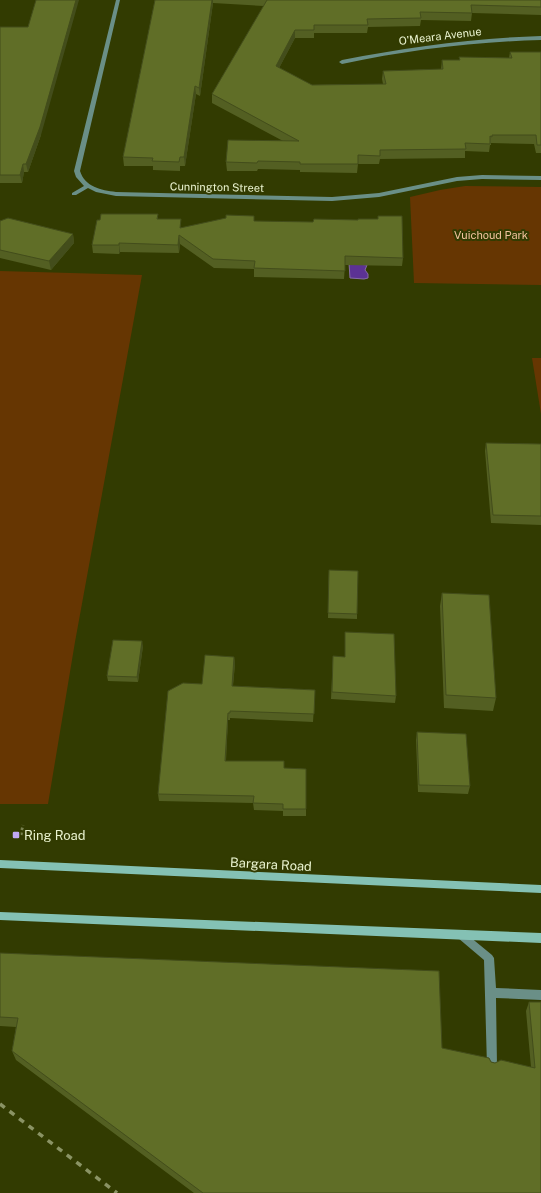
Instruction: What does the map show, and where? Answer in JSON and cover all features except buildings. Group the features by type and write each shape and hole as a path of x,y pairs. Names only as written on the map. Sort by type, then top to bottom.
{"main road":[{"name":"Bargara Road","path":"0,864 541,889"},
{"path":"0,916 541,938"}],"street":[{"path":"74,194 88,186 78,176 76,171 118,0"},
{"name":"O'Meara Avenue","path":"342,62 387,52 430,46 478,41 541,38"},
{"name":"Cunnington Street","path":"88,186 104,192 116,194 332,199 379,195 457,179 482,177 541,178"},
{"path":"461,935 489,958 492,1066"},
{"path":"491,992 541,995"}],"path":[{"path":"21,835 23,825"}],"green space":[{"name":"Vuichoud Park","path":"465,186 541,187 541,285 414,283 410,197"},
{"path":"0,271 142,275 75,642 48,804 0,804"},
{"path":"532,358 541,358 541,414"}],"shaded area":[{"path":"349,263 367,265 365,270 368,274 368,278 350,278"}],"railway":[{"path":"0,1104 117,1193"}],"place":[{"name":"Ring Road","path":"16,835"}]}
